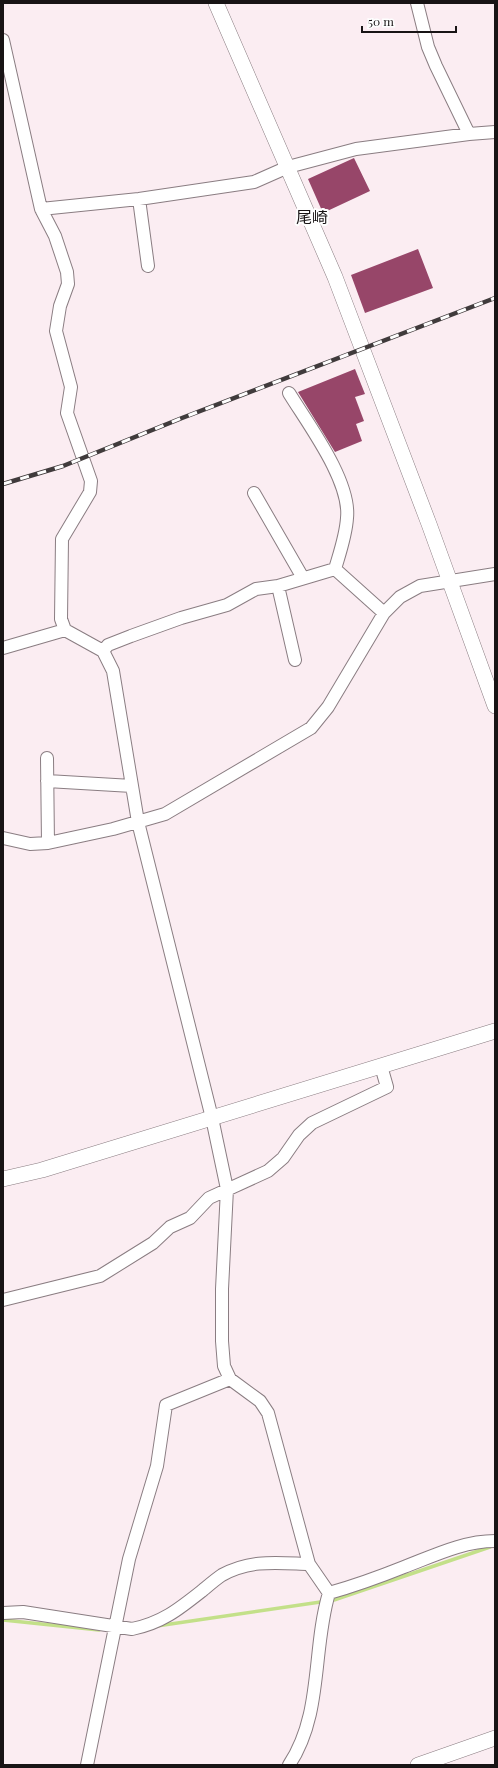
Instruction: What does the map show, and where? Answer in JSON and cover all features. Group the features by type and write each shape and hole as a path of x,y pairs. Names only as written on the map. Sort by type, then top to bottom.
{"street":[{"path":"216,3 335,277 450,580 495,706"},
{"path":"417,3 428,46 469,134"},
{"path":"3,40 41,209 55,236 67,272 68,284 60,306 56,332 70,387 66,413 91,481 90,492 62,539 61,619 65,630 103,651 113,671 138,822 212,1118 227,1189 222,1341 224,1366 230,1379 260,1401 268,1413 309,1564 328,1594 322,1616 315,1695 300,1743 289,1765"},
{"path":"41,209 139,199 254,182 288,167 356,149 495,132"},
{"path":"139,199 148,266"},
{"path":"289,392 333,464 344,491 348,517 342,548 335,569"},
{"path":"254,493 302,578"},
{"path":"335,569 384,613"},
{"path":"103,651 108,645 131,636 181,618 227,605 256,589 278,586 335,569"},
{"path":"3,838 30,844 48,843 114,829 165,814 311,728 328,707 384,613 400,597 420,586 495,574"},
{"path":"278,586 295,660"},
{"path":"3,648 65,630"},
{"path":"47,758 48,843"},
{"path":"47,780 132,786"},
{"path":"3,1179 42,1170 495,1031"},
{"path":"3,1300 100,1276 153,1243 170,1227 190,1218 209,1198 268,1171 282,1158 298,1135 312,1123 387,1087 381,1066"},
{"path":"88,1765 130,1559 157,1466 166,1405 230,1379"},
{"path":"328,1594 363,1583 454,1548 486,1541 495,1541"},
{"path":"3,1613 23,1612 132,1629 150,1625 164,1619 222,1575 242,1567 260,1562 309,1564"},
{"path":"418,1765 495,1738"}],"building":[{"path":"354,158 370,191 323,213 308,179"},
{"path":"418,249 433,288 365,313 351,275"},
{"path":"355,369 365,394 355,397 364,421 356,424 362,441 335,452 298,392"}],"waterway":[{"path":"157,1626 334,1600 490,1547"},
{"path":"3,1620 99,1630"}],"railway":[{"path":"3,484 63,466 182,418 495,298"}],"district":[{"name":"尾崎","path":"312,217"}]}
